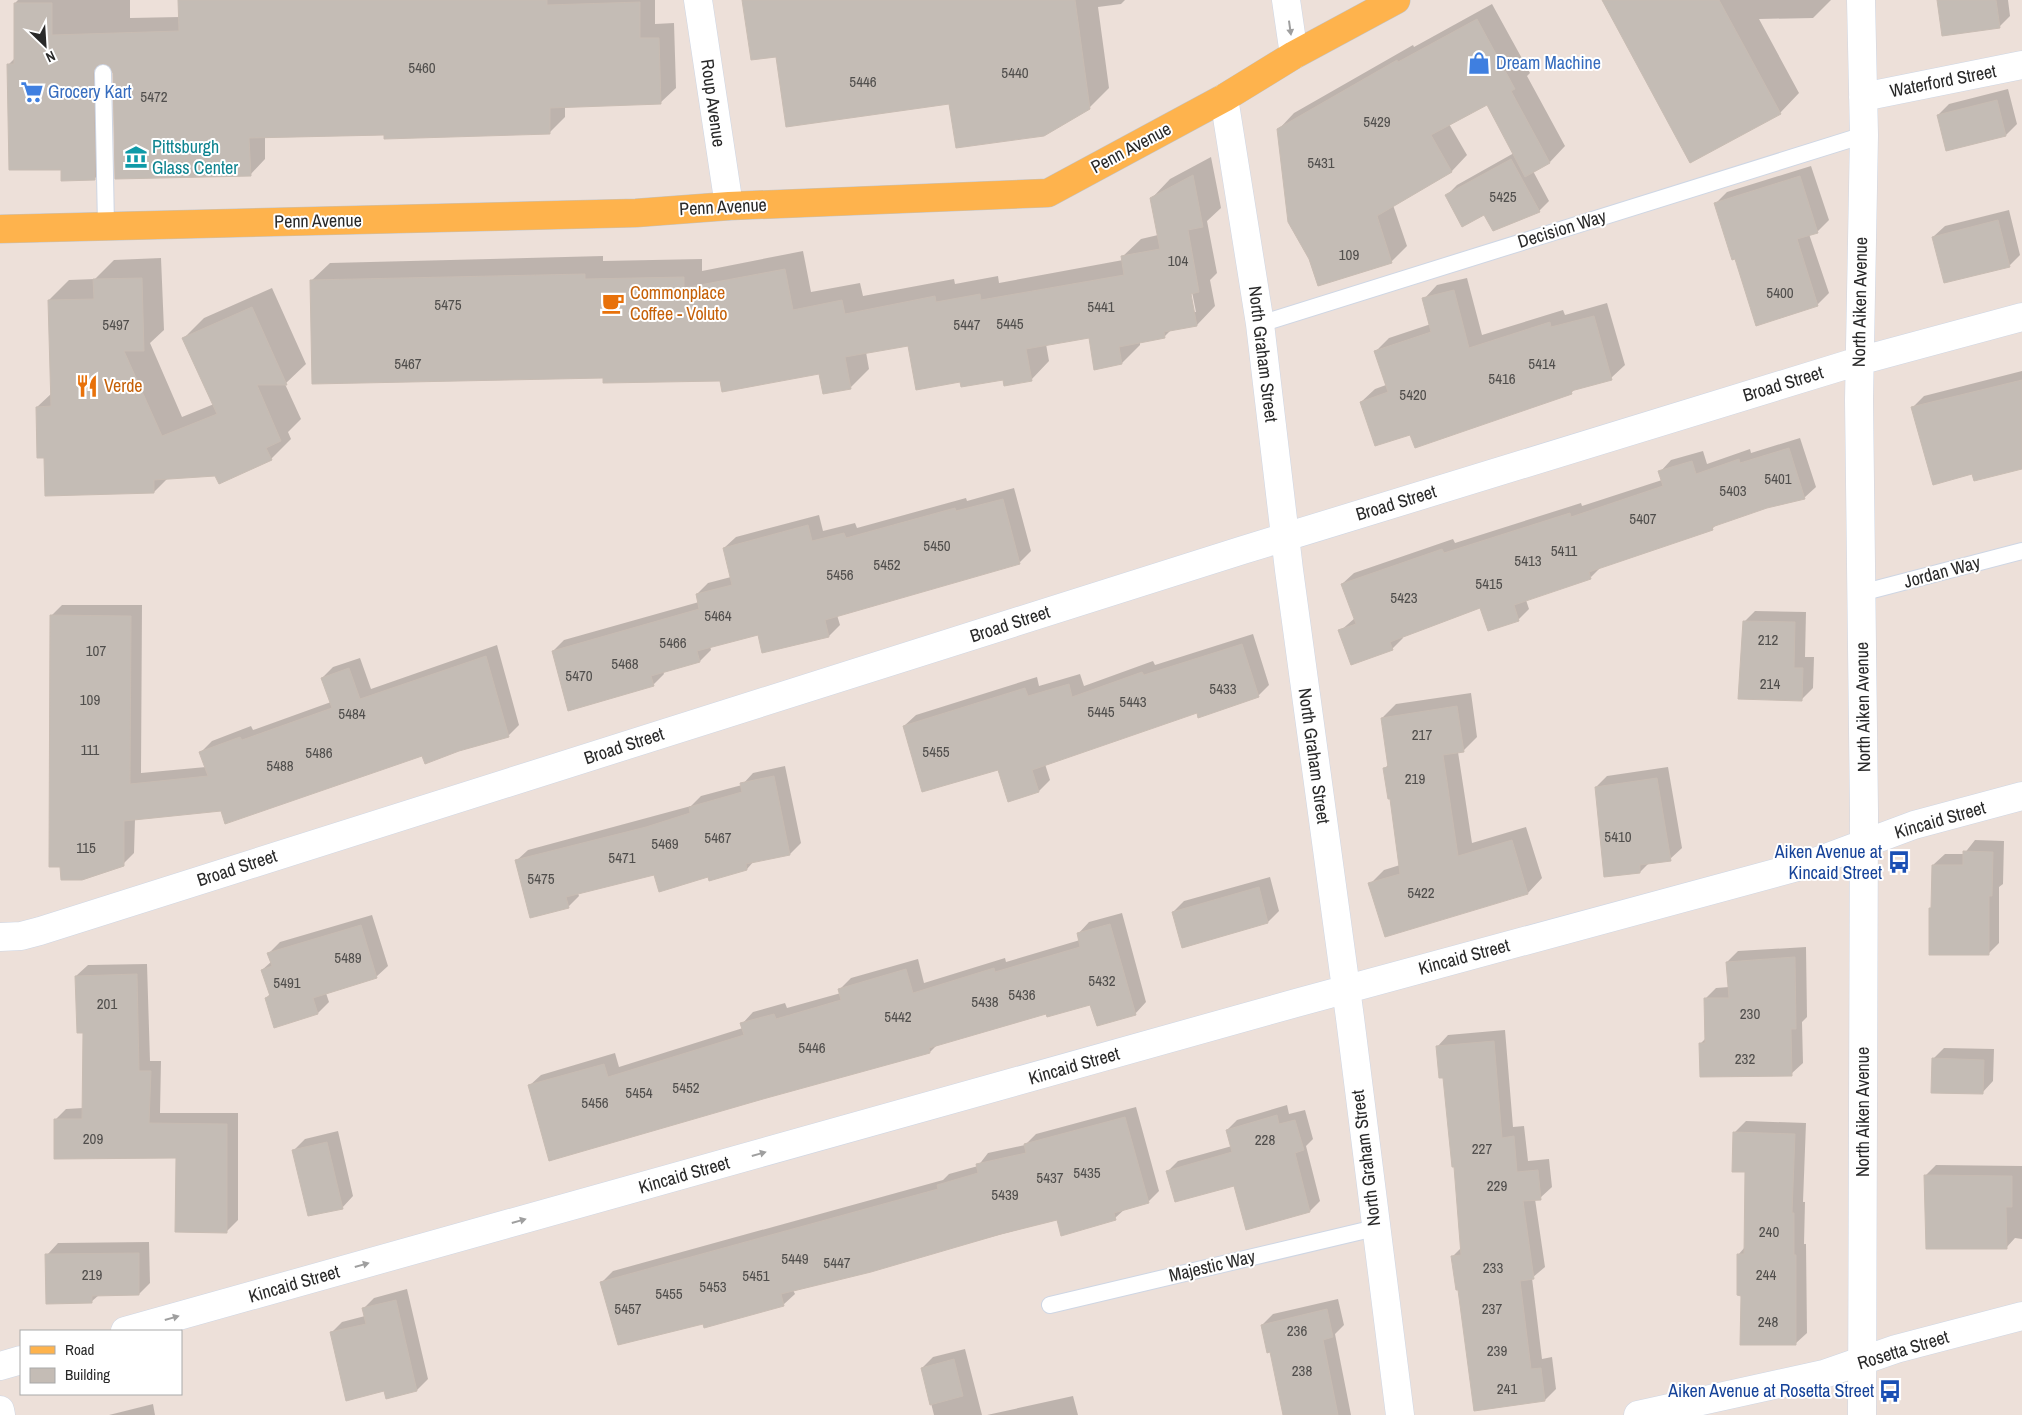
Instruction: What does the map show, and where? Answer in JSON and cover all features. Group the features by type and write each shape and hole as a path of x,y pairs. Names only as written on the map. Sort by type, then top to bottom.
{"main road":[{"name":"Penn Avenue","path":"0,229 636,213 729,206 1048,193 1224,98 1294,56 1396,0"}],"street":[{"name":"Roup Avenue","path":"698,0 729,206"},
{"path":"1286,0 1294,56"},
{"name":"North Aiken Avenue","path":"1861,0 1864,135 1859,361 1864,844 1862,1415"},
{"name":"Waterford Street","path":"1863,97 2022,65"},
{"name":"North Graham Street","path":"1224,98 1260,324 1285,538 1400,1415"},
{"name":"Broad Street","path":"0,937 21,936 40,931 1285,538 1859,361 2022,317"},
{"name":"Kincaid Street","path":"129,1330 1345,990 1820,860 1914,825 2022,796"},
{"name":"Rosetta Street","path":"1638,1415 1824,1374 1896,1349 2022,1316"},
{"path":"0,1366 20,1360"},
{"path":"0,1410 1,1415"}],"lane":[{"path":"103,73 106,226"},
{"name":"Decision Way","path":"1260,324 1864,135"},
{"name":"Jordan Way","path":"1861,592 2022,551"},
{"name":"Majestic Way","path":"1050,1305 1375,1228"}],"building":[{"path":"178,0 547,0 547,5 640,2 640,38 659,38 661,104 550,108 550,134 384,139 384,135 249,138 251,176 115,179 113,73 108,65 102,63 95,68 93,73 95,180 61,181 61,170 9,170 7,64 14,64 14,3 52,3 52,35 179,31"},
{"path":"742,0 1075,0 1090,109 1044,136 956,148 949,104 786,127 776,57 751,60"},
{"path":"1602,0 1719,0 1781,114 1690,163"},
{"path":"1937,0 1996,0 2000,28 1942,36"},
{"path":"1477,19 1515,89 1511,91 1550,163 1525,177 1487,105 1431,135 1452,172 1377,216 1392,263 1318,286 1309,259 1288,222 1277,129 1397,60 1398,62"},
{"path":"1997,100 2006,136 1946,151 1937,115"},
{"path":"1511,159 1540,212 1493,231 1484,215 1462,227 1445,195"},
{"path":"1193,175 1203,227 1188,230 1199,292 1191,294 1197,326 1164,332 1165,338 1119,347 1122,364 1094,370 1089,338 1026,349 1032,381 1004,386 1003,380 961,387 960,382 916,390 908,346 845,357 851,389 823,394 819,374 722,392 720,381 603,383 603,378 312,384 310,280 585,274 585,279 684,277 684,288 785,269 793,310 842,300 845,314 935,296 936,302 980,294 981,300 1124,275 1121,256 1160,249 1150,198"},
{"path":"1800,176 1818,233 1797,239 1818,306 1756,326 1735,259 1732,260 1714,203"},
{"path":"1998,220 2010,267 1944,283 1932,237"},
{"name":"Verde","path":"142,278 144,351 124,351 162,436 217,414 182,338 252,307 287,385 257,385 281,441 266,448 272,460 219,484 215,476 154,480 154,493 45,496 44,458 37,458 36,407 51,406 48,300 94,299 93,279"},
{"path":"1454,290 1469,348 1550,322 1551,327 1594,316 1612,380 1571,391 1572,394 1415,448 1410,435 1375,446 1360,402 1388,392 1374,351 1431,332 1422,298"},
{"path":"2022,380 2022,469 1974,481 1972,474 1933,485 1911,407"},
{"path":"1789,448 1805,499 1767,508 1712,527 1713,530 1589,572 1591,579 1514,605 1519,621 1488,631 1480,608 1390,642 1393,650 1351,665 1338,630 1356,624 1341,584 1442,549 1444,553 1570,513 1571,517 1663,486 1658,471 1692,461 1696,474 1739,459 1740,463"},
{"path":"1003,499 1020,564 825,620 829,637 762,653 758,635 697,651 700,662 651,676 654,686 568,711 552,651 699,609 696,594 732,585 723,548 808,525 812,541 844,533 846,538 955,508 956,511"},
{"path":"50,615 131,616 130,784 208,776 199,752 240,737 242,740 332,708 321,678 349,668 360,699 486,656 509,737 459,751 425,764 422,756 225,824 221,811 124,821 124,866 82,880 61,880 60,867 49,867"},
{"path":"1743,621 1795,622 1794,668 1803,668 1802,701 1738,699"},
{"path":"1242,644 1259,697 1198,718 1197,713 1032,770 1039,792 1008,802 998,770 922,792 903,726 1025,688 1028,696 1069,684 1072,697 1142,672 1144,675"},
{"path":"1457,706 1464,752 1443,755 1458,856 1512,840 1528,894 1385,937 1368,883 1400,874 1390,799 1388,799 1383,768 1388,767 1381,718"},
{"path":"774,776 790,855 746,864 747,870 709,881 708,877 659,892 654,875 566,897 569,908 530,918 515,860 646,827 690,813 689,807 742,792 740,783"},
{"path":"1657,778 1671,861 1640,865 1640,873 1604,877 1595,787"},
{"path":"1963,851 1993,852 1992,896 1989,896 1989,955 1929,955 1929,908 1931,908 1932,865 1963,865"},
{"path":"1259,887 1268,923 1182,948 1172,912"},
{"path":"1110,924 1136,1015 1097,1026 1090,1005 1047,1017 1046,1014 929,1048 930,1053 549,1161 528,1085 604,1064 608,1077 744,1035 740,1023 774,1014 776,1019 841,1000 838,989 906,969 913,993 994,968 995,972 1080,947 1077,933"},
{"path":"361,925 377,978 313,998 318,1014 274,1028 265,998 270,996 261,970 272,966 267,953"},
{"path":"1795,957 1796,1029 1791,1029 1792,1076 1700,1077 1699,1043 1705,1043 1704,998 1729,998 1726,962"},
{"path":"137,974 139,1071 151,1071 149,1123 227,1124 227,1233 175,1232 176,1158 54,1159 54,1119 82,1119 83,1033 77,1033 75,976"},
{"path":"1494,1041 1502,1138 1514,1136 1517,1172 1538,1170 1541,1200 1523,1201 1534,1279 1520,1281 1531,1369 1541,1368 1545,1401 1474,1411 1458,1290 1456,1290 1451,1256 1461,1255 1454,1167 1452,1167 1443,1078 1439,1078 1436,1046"},
{"path":"1932,1058 1984,1060 1983,1094 1931,1093"},
{"path":"1277,1115 1279,1124 1295,1120 1304,1150 1295,1153 1310,1212 1246,1230 1234,1186 1175,1202 1166,1171 1232,1152 1226,1130"},
{"path":"1125,1117 1149,1203 1114,1213 1116,1220 1061,1236 1057,1220 1001,1234 871,1272 781,1294 784,1306 704,1328 703,1324 618,1345 600,1282 938,1189 937,1185 978,1173 976,1164 1026,1153 1024,1144"},
{"path":"1733,1132 1795,1134 1792,1213 1794,1213 1794,1255 1796,1255 1796,1345 1740,1345 1741,1296 1737,1295 1737,1254 1744,1254 1745,1172 1732,1172"},
{"path":"327,1142 343,1209 308,1216 292,1150"},
{"path":"1924,1175 2012,1176 2012,1207 2006,1207 2007,1249 1926,1249"},
{"path":"139,1253 139,1295 92,1296 92,1303 46,1304 45,1254"},
{"path":"396,1300 417,1391 386,1399 384,1391 346,1401 330,1332 366,1324 362,1308"},
{"path":"1327,1309 1333,1337 1323,1340 1338,1415 1283,1415 1270,1352 1267,1353 1261,1325"},
{"path":"954,1359 963,1396 930,1405 921,1368"}],"place":[{"name":"Dream Machine","path":"1479,63"},
{"name":"Grocery Kart","path":"32,92"},
{"name":"Pittsburgh Glass Center","path":"136,157"},
{"name":"Commonplace Coffee - Voluto","path":"613,303"},
{"name":"Verde","path":"87,386"},
{"name":"Aiken Avenue at Kincaid Street","path":"1899,862"},
{"name":"Aiken Avenue at Rosetta Street","path":"1890,1391"}]}
